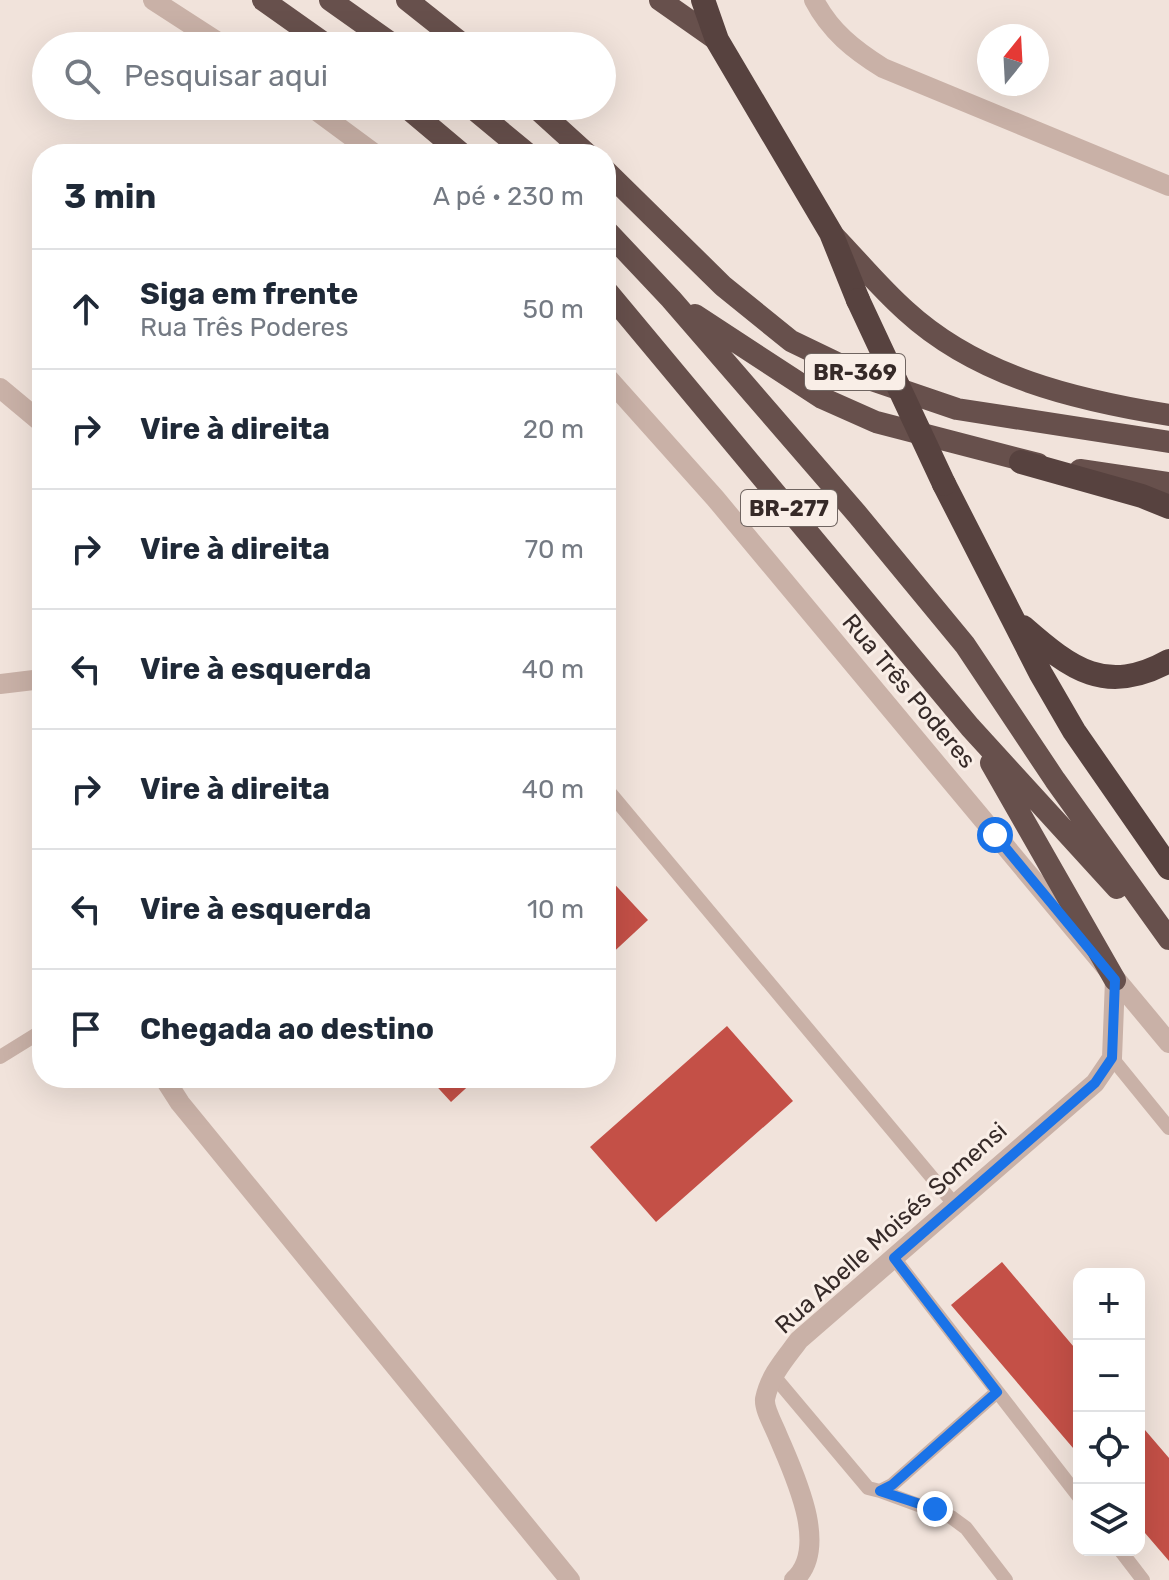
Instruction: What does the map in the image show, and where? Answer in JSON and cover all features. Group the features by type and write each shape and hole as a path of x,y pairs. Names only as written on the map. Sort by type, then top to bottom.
{"highway":[{"path":"263,0 308,32"},
{"path":"330,0 375,32"},
{"path":"407,0 447,32"},
{"path":"660,0 717,40"},
{"path":"677,0 717,40"},
{"path":"703,0 717,40 831,233 858,300 944,484 1041,674 1074,731 1169,868"},
{"path":"422,120 450,144"},
{"path":"487,120 516,144"},
{"path":"549,120 576,144"},
{"name":"BR-369","path":"616,181 723,286 791,341 872,380 957,409 1169,442"},
{"name":"BR-369","path":"831,233 906,311 953,347 994,368 1060,393 1169,415"},
{"path":"616,241 671,299 857,514 965,645 1055,780 1169,941"},
{"name":"BR-369","path":"671,299 822,398 876,422 1021,462 1169,483"},
{"name":"BR-277","path":"616,302 970,727 1169,941"},
{"path":"1021,462 1142,496 1169,507"},
{"path":"1015,619 1059,658 1097,675 1113,679 1139,676 1169,661"},
{"path":"970,727 1115,980"}],"street":[{"path":"153,0 202,32"},
{"path":"814,0 847,45 883,68 1169,186"},
{"path":"329,120 361,144"},
{"name":"Rua Três Poderes","path":"616,387 725,510 1169,1043"},
{"path":"0,388 32,415"},
{"path":"0,684 32,680"},
{"path":"1112,1058 1115,980"},
{"name":"Rua Abelle Moisés Somensi","path":"794,1580 808,1556 809,1525 799,1486 764,1403 773,1375 799,1340 1095,1083 1112,1058"},
{"path":"171,1088 570,1580"}],"lane":[{"path":"616,800 955,1205"},
{"path":"0,1057 32,1037"},
{"path":"1112,1058 1169,1128"},
{"path":"894,1258 1073,1489"},
{"path":"773,1375 868,1488 951,1517 966,1528 1006,1580"},
{"path":"880,1491 892,1485 997,1392"},
{"path":"1125,1556 1143,1580"}],"building":[{"path":"616,886 648,920 616,950"},
{"path":"727,1026 793,1101 656,1222 590,1147"},
{"path":"438,1088 466,1088 451,1102"},
{"path":"1002,1262 1073,1346 1073,1448 951,1305"},
{"path":"1145,1430 1169,1458 1169,1561 1145,1533"}],"route":[{"path":"935,1509 880,1491 892,1485 997,1392 894,1258 1095,1083 1112,1058 1115,980 995,835"}]}
